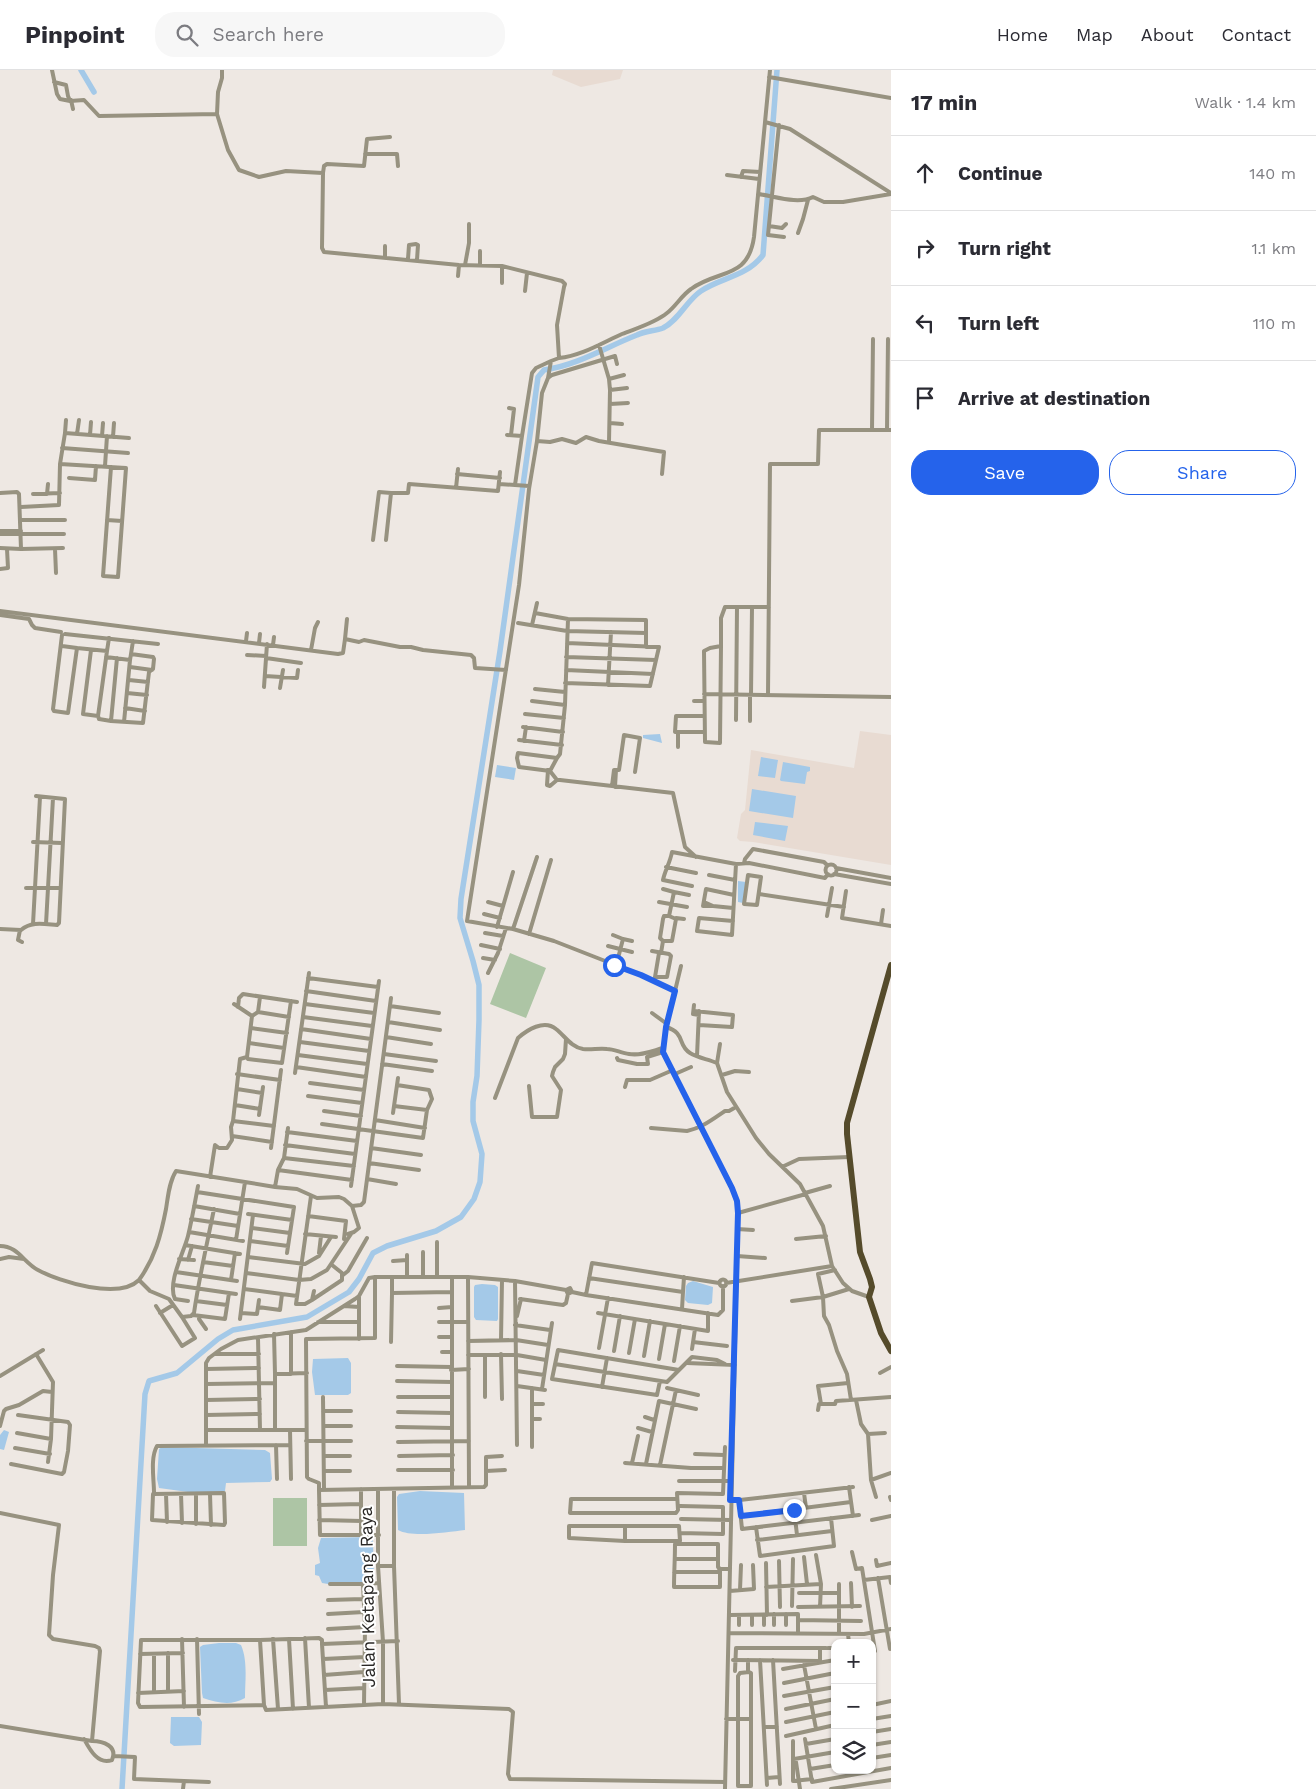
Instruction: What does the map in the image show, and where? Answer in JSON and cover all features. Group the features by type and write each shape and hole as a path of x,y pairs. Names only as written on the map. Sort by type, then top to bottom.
{"main road":[{"path":"891,965 847,1123 860,1252 872,1287 869,1297 881,1333 891,1351"}],"street":[{"path":"52,70 59,98 63,100 84,100 100,116 217,114"},
{"path":"222,70 217,114 228,150 239,170 259,177 286,171 323,173"},
{"path":"515,486 532,373 536,368 558,358 572,356 599,346 663,317 692,288 740,266 750,254 753,243 767,122 770,70"},
{"path":"771,77 891,98"},
{"path":"54,82 66,84 73,109"},
{"path":"767,122 778,124 803,136 891,193"},
{"path":"778,124 768,235 784,237"},
{"path":"390,137 367,139 364,166 327,164 324,166 324,252 385,256 459,265 502,266 562,281 564,284 557,323 558,358"},
{"path":"365,154 397,154 398,166"},
{"path":"741,177 743,171 760,172"},
{"path":"727,174 759,180"},
{"path":"759,194 808,200 813,197 824,202 843,202 891,193"},
{"path":"798,233 808,200"},
{"path":"465,265 469,244 469,224"},
{"path":"769,226 782,228 786,224"},
{"path":"408,259 408,246 416,244 418,245 417,260"},
{"path":"385,246 385,256"},
{"path":"480,251 480,265"},
{"path":"458,276 459,265"},
{"path":"502,266 502,283"},
{"path":"525,291 527,273"},
{"path":"872,430 873,339"},
{"path":"768,695 770,464 818,464 819,430 889,430 890,352 888,340"},
{"path":"599,346 609,379 610,423 608,442"},
{"path":"549,376 615,356 617,364"},
{"path":"551,362 549,376 542,393 537,441 529,486 519,585 504,670 467,921 512,929 554,941 654,979 675,991"},
{"path":"609,379 624,375"},
{"path":"610,390 627,388"},
{"path":"610,404 628,403"},
{"path":"509,408 514,409 509,435 522,436"},
{"path":"20,507 58,506 60,464 66,420"},
{"path":"78,420 78,434"},
{"path":"90,435 91,422"},
{"path":"103,423 106,451 105,466"},
{"path":"113,437 114,423"},
{"path":"610,423 622,424"},
{"path":"65,434 129,438"},
{"path":"537,441 550,442 562,439 576,443 586,437 664,452 662,474"},
{"path":"62,448 128,452"},
{"path":"60,464 105,466 126,468 118,577 103,576 111,467"},
{"path":"68,478 95,480 96,466"},
{"path":"456,488 458,469"},
{"path":"373,540 379,492 408,493 409,484 498,491 500,472"},
{"path":"457,474 500,478"},
{"path":"47,494 48,484"},
{"path":"499,484 529,486"},
{"path":"0,493 18,492 21,549"},
{"path":"386,540 392,493"},
{"path":"33,494 60,494"},
{"path":"20,520 65,520"},
{"path":"107,520 122,521"},
{"path":"0,533 64,534"},
{"path":"0,548 63,548"},
{"path":"0,568 8,568 7,549"},
{"path":"55,549 56,573"},
{"path":"532,625 537,603"},
{"path":"721,646 704,650 704,742 720,743 720,695 721,646 721,618 725,607 769,607"},
{"path":"736,607 736,720"},
{"path":"750,721 752,607"},
{"path":"0,611 343,654 347,619"},
{"path":"535,613 568,620 646,620 646,647"},
{"path":"0,615 29,618 35,628 63,634 158,644"},
{"path":"557,780 550,786 547,785 549,771 560,754 562,745 568,620"},
{"path":"311,650 318,622"},
{"path":"518,623 567,631 646,634"},
{"path":"608,685 611,632"},
{"path":"246,642 247,633"},
{"path":"63,634 54,711 69,712 77,648"},
{"path":"260,634 260,643"},
{"path":"273,645 274,637"},
{"path":"98,716 109,638"},
{"path":"345,639 359,642 364,640 375,641 400,647 471,655 474,658 475,668 504,670"},
{"path":"124,722 133,642"},
{"path":"264,687 267,644"},
{"path":"566,683 650,686 659,647 567,644"},
{"path":"62,646 107,651"},
{"path":"91,650 83,714 98,716 100,719 142,724 149,672 153,669 154,657 131,654"},
{"path":"247,654 300,663"},
{"path":"106,657 130,660"},
{"path":"566,657 656,660"},
{"path":"111,720 117,658"},
{"path":"130,668 152,670"},
{"path":"280,688 283,670"},
{"path":"265,676 297,678 298,670"},
{"path":"566,670 653,674"},
{"path":"128,680 148,682"},
{"path":"536,688 565,692"},
{"path":"127,693 147,695"},
{"path":"704,694 891,697"},
{"path":"532,701 565,704"},
{"path":"694,701 704,701"},
{"path":"125,708 145,710"},
{"path":"525,714 564,718"},
{"path":"678,747 678,732 675,732 676,716 704,716"},
{"path":"524,741 524,727 563,732"},
{"path":"678,732 704,732"},
{"path":"614,786 616,770 619,770 624,736 640,738 635,772"},
{"path":"519,740 562,745"},
{"path":"557,758 518,753 517,758 520,768 549,771 557,780 673,793 686,847 696,857"},
{"path":"518,769 549,771"},
{"path":"0,929 20,930 27,925 59,923 65,799 38,796 33,924"},
{"path":"46,924 53,798"},
{"path":"35,842 62,844"},
{"path":"672,852 686,847"},
{"path":"744,864 745,859 753,849 824,862 827,865 834,865 836,868 891,878"},
{"path":"672,852 825,878 828,874 834,874 891,884"},
{"path":"672,852 670,864 666,867 663,880 692,886"},
{"path":"512,929 537,857"},
{"path":"530,934 551,860"},
{"path":"732,921 699,918 697,932 732,935 736,864"},
{"path":"827,865 826,872 828,874"},
{"path":"666,867 696,873"},
{"path":"834,874 836,868"},
{"path":"497,927 513,872"},
{"path":"710,875 735,880"},
{"path":"748,875 761,877 758,894 757,906 744,904 748,875"},
{"path":"26,888 60,888"},
{"path":"827,916 832,888"},
{"path":"733,908 713,906 704,902 706,889 734,895"},
{"path":"663,890 689,895"},
{"path":"846,891 842,918 891,926"},
{"path":"654,979 663,941 660,938 674,892"},
{"path":"758,894 844,907"},
{"path":"488,902 503,906"},
{"path":"659,902 687,907"},
{"path":"881,924 883,910"},
{"path":"484,914 500,918"},
{"path":"658,914 684,919"},
{"path":"663,941 672,941 676,918"},
{"path":"488,972 500,949 506,928"},
{"path":"20,930 18,940 22,942"},
{"path":"485,933 503,936"},
{"path":"613,936 632,941"},
{"path":"616,966 623,939"},
{"path":"482,945 500,949"},
{"path":"608,946 632,952"},
{"path":"652,951 671,956 667,977 654,979"},
{"path":"483,958 495,960"},
{"path":"681,966 666,1026 663,1050 732,1188 737,1201 738,1213 730,1500 730,1615 725,1789"},
{"path":"295,1073 308,976 378,987"},
{"path":"351,1186 379,981"},
{"path":"306,991 376,1001"},
{"path":"252,1016 236,1006 239,998 244,994 297,1002"},
{"path":"258,1012 260,997"},
{"path":"352,1206 364,1202 391,998"},
{"path":"210,1177 215,1145 219,1148 227,1148 232,1140 231,1127 240,1059 247,1057 248,1059 282,1063 291,1001"},
{"path":"305,1004 374,1013"},
{"path":"694,1005 693,1014 732,1015 732,1027 699,1025"},
{"path":"390,1006 438,1013"},
{"path":"252,1016 258,1012 289,1017"},
{"path":"652,1013 666,1026 676,1031 687,1051 716,1063"},
{"path":"697,1056 699,1013"},
{"path":"247,1057 252,1016"},
{"path":"303,1017 372,1026"},
{"path":"388,1022 440,1030"},
{"path":"495,1098 518,1038 526,1031 535,1027 552,1026 572,1044 582,1049 606,1049 629,1054 663,1050"},
{"path":"251,1028 287,1033"},
{"path":"301,1029 371,1039"},
{"path":"386,1037 431,1044"},
{"path":"529,1086 532,1117 557,1117 561,1090 552,1076 555,1066 564,1059 566,1054 566,1039"},
{"path":"300,1042 369,1052"},
{"path":"248,1043 284,1048"},
{"path":"720,1044 716,1063 727,1092 756,1138 769,1154 784,1166 806,1193 826,1236 832,1266 843,1283 861,1296 869,1297"},
{"path":"617,1058 618,1060 637,1064 648,1064 648,1057 663,1050"},
{"path":"384,1054 436,1061"},
{"path":"298,1055 367,1064"},
{"path":"382,1064 432,1071"},
{"path":"296,1067 366,1078"},
{"path":"625,1087 627,1080 650,1080 691,1067"},
{"path":"271,1148 281,1070"},
{"path":"722,1075 735,1071 749,1072"},
{"path":"237,1074 280,1080"},
{"path":"393,1113 398,1078"},
{"path":"310,1083 364,1090"},
{"path":"322,1124 423,1138 427,1110 432,1099 429,1090 397,1085"},
{"path":"259,1115 263,1087"},
{"path":"237,1089 262,1093"},
{"path":"308,1096 362,1104"},
{"path":"235,1105 260,1108"},
{"path":"394,1106 427,1110"},
{"path":"651,1128 687,1131 701,1127 725,1111 736,1107"},
{"path":"324,1111 360,1116"},
{"path":"375,1120 425,1128"},
{"path":"233,1121 274,1126"},
{"path":"274,1187 278,1170 284,1158 288,1130 357,1141"},
{"path":"232,1136 272,1142"},
{"path":"286,1145 355,1154"},
{"path":"371,1148 421,1155"},
{"path":"784,1166 799,1159 849,1157"},
{"path":"284,1158 354,1166"},
{"path":"369,1163 419,1170"},
{"path":"278,1170 352,1180"},
{"path":"0,1246 14,1248 28,1265 60,1280 86,1286 115,1289 129,1286 139,1280 153,1257 159,1240 173,1176 176,1171 274,1187 298,1189 317,1198 339,1197 352,1206 359,1228 351,1234 327,1270 311,1279 299,1280 246,1273"},
{"path":"367,1179 396,1184"},
{"path":"236,1240 244,1182"},
{"path":"188,1300 175,1299 173,1297 174,1285 179,1259 189,1232 198,1186"},
{"path":"738,1213 830,1186"},
{"path":"197,1192 294,1207 287,1253"},
{"path":"311,1196 296,1304 305,1304 342,1280 343,1275 348,1271 367,1238"},
{"path":"194,1206 240,1214"},
{"path":"193,1315 214,1209"},
{"path":"248,1214 292,1220"},
{"path":"240,1319 253,1215"},
{"path":"308,1216 346,1221 344,1239"},
{"path":"191,1219 238,1226"},
{"path":"252,1228 290,1232"},
{"path":"737,1229 753,1230"},
{"path":"189,1232 243,1241"},
{"path":"345,1233 351,1234"},
{"path":"248,1257 302,1264 319,1256 333,1237 305,1234"},
{"path":"319,1256 321,1236"},
{"path":"796,1239 826,1236"},
{"path":"250,1241 288,1246"},
{"path":"437,1242 437,1276"},
{"path":"185,1245 240,1254"},
{"path":"188,1260 192,1246"},
{"path":"423,1252 423,1276"},
{"path":"231,1280 235,1253"},
{"path":"407,1255 407,1277"},
{"path":"737,1256 765,1258"},
{"path":"0,1259 9,1257 24,1259"},
{"path":"179,1259 194,1260"},
{"path":"393,1261 407,1260"},
{"path":"202,1262 233,1266"},
{"path":"586,1295 592,1263 719,1282 725,1285"},
{"path":"332,1265 340,1270 343,1275"},
{"path":"725,1285 736,1280 832,1266"},
{"path":"835,1270 818,1274 823,1297 824,1316 830,1325 837,1351 847,1374 851,1400"},
{"path":"176,1272 237,1281"},
{"path":"452,1276 452,1488"},
{"path":"206,1445 206,1361 236,1341 306,1330 359,1296 369,1278 452,1276 502,1280 718,1315 722,1312 725,1285"},
{"path":"306,1339 373,1339 376,1337 376,1277"},
{"path":"391,1342 392,1277"},
{"path":"468,1277 469,1487"},
{"path":"682,1309 684,1277"},
{"path":"589,1278 683,1292"},
{"path":"139,1280 150,1290 169,1299 195,1338 182,1346 156,1306"},
{"path":"501,1340 502,1280"},
{"path":"515,1282 518,1445"},
{"path":"174,1285 236,1294"},
{"path":"792,1301 823,1297 849,1288"},
{"path":"244,1289 297,1296"},
{"path":"312,1300 314,1292"},
{"path":"392,1293 451,1292"},
{"path":"516,1298 563,1305 566,1303 569,1292"},
{"path":"182,1318 193,1315 225,1318 229,1293"},
{"path":"258,1307 280,1310 282,1294"},
{"path":"359,1296 359,1339"},
{"path":"599,1348 608,1298"},
{"path":"515,1325 521,1299"},
{"path":"241,1312 257,1314 258,1300"},
{"path":"196,1301 228,1305"},
{"path":"160,1313 173,1305"},
{"path":"344,1306 359,1307"},
{"path":"439,1308 452,1307"},
{"path":"598,1313 708,1331 708,1313"},
{"path":"199,1316 206,1329"},
{"path":"614,1350 620,1316"},
{"path":"629,1353 635,1319"},
{"path":"644,1356 650,1321"},
{"path":"318,1322 358,1322"},
{"path":"439,1322 468,1322"},
{"path":"517,1386 544,1390 544,1375 552,1323"},
{"path":"659,1359 666,1324"},
{"path":"515,1325 550,1330"},
{"path":"674,1361 680,1326"},
{"path":"692,1349 696,1329"},
{"path":"306,1330 307,1477 319,1482 321,1490"},
{"path":"290,1332 290,1374"},
{"path":"274,1334 275,1430"},
{"path":"439,1337 452,1337"},
{"path":"258,1338 260,1430"},
{"path":"468,1341 516,1340 548,1345"},
{"path":"693,1342 727,1346"},
{"path":"0,1376 43,1350"},
{"path":"660,1381 657,1396 552,1378 558,1350 679,1370"},
{"path":"442,1352 452,1352"},
{"path":"36,1354 52,1380 52,1420 48,1462"},
{"path":"215,1354 259,1354"},
{"path":"468,1355 501,1354 546,1360"},
{"path":"501,1354 502,1399"},
{"path":"485,1397 486,1355"},
{"path":"602,1386 607,1358"},
{"path":"555,1364 668,1382 686,1363 735,1365"},
{"path":"397,1366 469,1369"},
{"path":"880,1373 891,1367"},
{"path":"206,1370 259,1368"},
{"path":"516,1371 544,1375"},
{"path":"275,1374 307,1373"},
{"path":"397,1381 452,1382"},
{"path":"818,1410 818,1405 821,1404 818,1386 848,1383"},
{"path":"206,1384 275,1384"},
{"path":"532,1388 532,1447"},
{"path":"667,1388 698,1394"},
{"path":"660,1465 676,1390"},
{"path":"0,1426 6,1409 19,1405 40,1392 52,1392"},
{"path":"323,1397 324,1471 319,1505 320,1535 378,1535"},
{"path":"398,1398 452,1397"},
{"path":"821,1404 835,1404 836,1401 873,1397 891,1397"},
{"path":"206,1400 260,1399"},
{"path":"856,1400 860,1424 868,1434 871,1480 876,1497"},
{"path":"646,1464 659,1401 696,1409"},
{"path":"532,1404 543,1404"},
{"path":"324,1411 351,1411"},
{"path":"398,1412 452,1413"},
{"path":"206,1415 260,1414"},
{"path":"11,1464 61,1474 64,1473 68,1451 69,1424 67,1421 18,1415"},
{"path":"645,1417 654,1420"},
{"path":"532,1419 540,1419"},
{"path":"324,1426 351,1426"},
{"path":"397,1427 452,1428"},
{"path":"638,1428 652,1432"},
{"path":"206,1430 306,1430"},
{"path":"290,1430 291,1479"},
{"path":"17,1433 51,1439"},
{"path":"868,1434 885,1433"},
{"path":"632,1463 638,1436"},
{"path":"306,1441 351,1441"},
{"path":"398,1442 469,1441"},
{"path":"154,1493 224,1494 225,1523 222,1526 152,1520 156,1447 159,1445 290,1445"},
{"path":"276,1445 277,1479"},
{"path":"677,1499 571,1499 570,1513 676,1512 678,1510 677,1494 723,1494 725,1447"},
{"path":"15,1448 50,1454"},
{"path":"696,1454 724,1455"},
{"path":"399,1456 453,1455"},
{"path":"324,1456 350,1456"},
{"path":"321,1490 485,1486 486,1457 502,1456"},
{"path":"625,1463 691,1468 731,1468"},
{"path":"398,1470 453,1470"},
{"path":"486,1470 505,1470"},
{"path":"324,1471 350,1471"},
{"path":"871,1480 891,1473"},
{"path":"679,1481 731,1481"},
{"path":"730,1500 851,1487 853,1516"},
{"path":"361,1489 362,1535"},
{"name":"Jalan Ketapang Raya","path":"378,1489 378,1566 383,1642 383,1704"},
{"path":"394,1489 394,1566 399,1704"},
{"path":"804,1492 806,1508"},
{"path":"166,1494 167,1522"},
{"path":"180,1494 182,1523"},
{"path":"196,1494 196,1524"},
{"path":"210,1494 211,1525"},
{"path":"739,1500 742,1529 859,1515"},
{"path":"741,1516 851,1502"},
{"path":"319,1505 361,1504"},
{"path":"680,1506 723,1507 723,1534 680,1533"},
{"path":"794,1510 797,1535"},
{"path":"0,1513 59,1525 49,1635 54,1639 99,1648 92,1741"},
{"path":"872,1520 891,1516"},
{"path":"756,1527 760,1556 834,1546 830,1518"},
{"path":"681,1519 730,1520"},
{"path":"320,1520 362,1520"},
{"path":"569,1526 625,1526 679,1526 680,1541 569,1538 569,1526"},
{"path":"625,1526 625,1541"},
{"path":"758,1540 832,1531"},
{"path":"675,1544 718,1544 718,1559 720,1587 674,1587 675,1544"},
{"path":"852,1552 856,1569 862,1568 873,1639"},
{"path":"816,1555 820,1584 820,1607"},
{"path":"804,1557 808,1584"},
{"path":"674,1559 718,1559"},
{"path":"792,1559 792,1606"},
{"path":"876,1560 877,1566 891,1563"},
{"path":"779,1561 780,1607"},
{"path":"764,1625 766,1563"},
{"path":"740,1590 741,1565"},
{"path":"730,1591 754,1589 753,1565"},
{"path":"378,1566 394,1566"},
{"path":"674,1572 718,1572 720,1569 730,1569"},
{"path":"864,1580 890,1577 891,1583"},
{"path":"878,1578 889,1629 890,1649"},
{"path":"330,1584 379,1583"},
{"path":"851,1583 852,1607"},
{"path":"363,1584 365,1627 364,1705"},
{"path":"766,1587 820,1584"},
{"path":"839,1584 839,1634"},
{"path":"799,1593 839,1592"},
{"path":"328,1600 363,1599"},
{"path":"798,1608 860,1606"},
{"path":"328,1614 364,1612"},
{"path":"774,1614 774,1625"},
{"path":"786,1614 786,1625"},
{"path":"730,1615 798,1614 798,1634"},
{"path":"739,1615 739,1625"},
{"path":"752,1615 752,1625"},
{"path":"798,1620 861,1621"},
{"path":"328,1629 365,1627"},
{"path":"729,1633 848,1634 889,1629"},
{"path":"848,1634 849,1639"},
{"path":"305,1638 309,1708"},
{"path":"264,1705 140,1707 138,1693 141,1642 143,1639 260,1640 319,1638 322,1640 326,1707"},
{"path":"182,1639 184,1707"},
{"path":"197,1639 199,1714"},
{"path":"274,1639 278,1709"},
{"path":"289,1639 293,1708"},
{"path":"260,1640 264,1705 266,1710 383,1704 511,1710 513,1712 508,1774 510,1778 725,1782"},
{"path":"322,1644 398,1641"},
{"path":"735,1671 736,1648 831,1648"},
{"path":"729,1660 820,1661 820,1648"},
{"path":"140,1654 183,1653"},
{"path":"154,1654 154,1692"},
{"path":"168,1654 168,1692"},
{"path":"323,1659 364,1657"},
{"path":"748,1660 748,1671"},
{"path":"760,1660 767,1785"},
{"path":"773,1660 780,1784"},
{"path":"795,1661 795,1667"},
{"path":"783,1669 831,1661"},
{"path":"804,1665 816,1729"},
{"path":"324,1674 364,1672"},
{"path":"749,1672 751,1673 751,1786 738,1786 738,1720 738,1676 740,1673 749,1672"},
{"path":"784,1683 831,1674"},
{"path":"325,1690 364,1688"},
{"path":"784,1696 831,1688"},
{"path":"138,1693 184,1691"},
{"path":"786,1709 831,1700"},
{"path":"876,1704 891,1701"},
{"path":"786,1722 831,1713"},
{"path":"876,1718 891,1716"},
{"path":"726,1719 751,1719"},
{"path":"0,1726 104,1742 111,1748 114,1756"},
{"path":"764,1726 777,1727"},
{"path":"786,1736 831,1726"},
{"path":"876,1731 891,1729"},
{"path":"84,1739 91,1752 102,1761 108,1762 114,1756"},
{"path":"831,1739 805,1741 812,1782 891,1768"},
{"path":"793,1741 793,1781 812,1779"},
{"path":"876,1744 891,1742"},
{"path":"794,1759 831,1753"},
{"path":"876,1757 891,1755"},
{"path":"114,1756 135,1757 134,1779 209,1782"},
{"path":"810,1769 831,1766"},
{"path":"767,1778 780,1777"},
{"path":"831,1789 891,1780"},
{"path":"184,1781 184,1789"},
{"path":"799,1781 800,1789"}],"shaded area":[{"path":"553,70 623,70 620,79 581,87 552,75"},
{"path":"860,731 891,735 891,865 740,841 737,838 741,814 745,810 751,750 854,768"}],"green space":[{"path":"510,953 546,968 526,1018 490,1004"},
{"path":"273,1498 307,1498 307,1546 273,1546"}],"water":[{"path":"660,734 662,743 643,738 643,735"},
{"path":"761,757 778,760 775,778 758,776"},
{"path":"783,762 810,767 805,784 780,780"},
{"path":"497,765 516,768 514,780 495,777"},
{"path":"752,789 796,796 793,818 749,811"},
{"path":"755,822 788,826 785,841 753,835"},
{"path":"738,881 746,882 743,903 738,902"},
{"path":"693,1281 713,1287 712,1303 708,1305 688,1303 685,1300 686,1286"},
{"path":"482,1284 498,1287 497,1321 476,1320 474,1317 474,1287 475,1285"},
{"path":"348,1358 351,1363 351,1393 348,1395 315,1395 312,1372 313,1359"},
{"path":"4,1430 9,1432 4,1450 0,1449 0,1435"},
{"path":"162,1447 265,1450 270,1453 272,1479 270,1482 226,1483 225,1491 223,1492 188,1492 159,1488 157,1479 159,1449"},
{"path":"420,1491 464,1493 465,1530 412,1534 398,1530 397,1497 399,1494"},
{"path":"371,1537 373,1541 374,1580 371,1582 328,1584 322,1583 319,1576 315,1575 315,1565 320,1563 318,1548 321,1538"},
{"path":"219,1643 236,1643 241,1645 245,1658 246,1678 245,1698 240,1701 224,1703 203,1698 200,1647"},
{"path":"171,1717 199,1717 202,1722 201,1745 174,1746 170,1743"}],"waterway":[{"path":"81,70 94,92"},
{"path":"122,1789 145,1394 149,1381 177,1373 218,1339 233,1330 307,1317 349,1292 359,1279 373,1253 387,1246 436,1231 461,1217 474,1199 480,1182 482,1154 473,1121 473,1102 477,1076 479,985 460,918 461,899 500,651 538,377 544,370 569,364 640,334 663,328 674,320 691,299 701,291 749,268 763,255 777,70"}],"route":[{"path":"614,965 675,991 666,1027 663,1052 737,1201 735,1365 730,1500 739,1500 741,1516 794,1510"}]}
